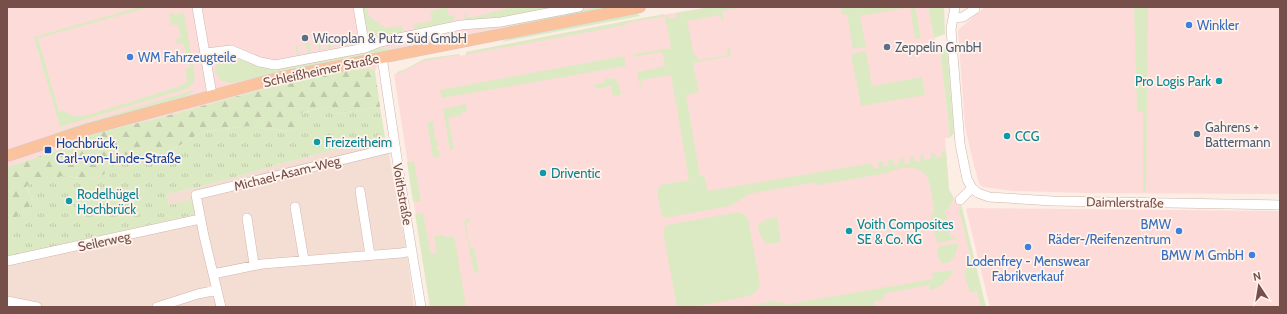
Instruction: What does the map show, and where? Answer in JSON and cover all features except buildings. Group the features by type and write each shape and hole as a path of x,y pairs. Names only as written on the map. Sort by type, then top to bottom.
{"main road":[{"name":"Schleißheimer Straße","path":"7,156 89,129 278,78 640,7"}],"street":[{"path":"197,7 212,95"},
{"path":"358,7 365,48"},
{"name":"Schleißheimer Straße","path":"206,53 231,50 260,62 275,66 365,48 380,42 461,25 501,22 579,7"},
{"path":"948,7 953,18"},
{"path":"955,7 951,29 960,144 967,179 972,188 960,200"},
{"path":"953,18 963,17 975,8"},
{"name":"Voithstraße","path":"382,57 421,307"},
{"name":"Michael-Asam-Weg","path":"200,219 196,195 395,146"},
{"name":"Daimlerstraße","path":"972,188 983,196 1039,201 1280,204"},
{"path":"360,191 370,255"},
{"path":"296,207 304,260"},
{"path":"247,218 254,264"},
{"path":"200,219 221,307"},
{"name":"Seilerweg","path":"7,261 200,219"},
{"path":"213,274 254,264 412,251"},
{"path":"157,307 198,294 217,290"},
{"path":"7,301 37,307"}],"shaded area":[{"path":"7,7 644,7 381,57 375,71 369,68 330,73 289,82 155,119 81,137 56,151 7,167"},
{"path":"709,7 928,7 934,38 940,50 950,138 945,138 949,190 954,198 961,204 974,258 970,293 977,291 980,307 875,307 872,294 796,307 430,307 394,74 424,59 459,54 460,56 466,55 466,52 626,21"},
{"path":"985,7 1280,7 1280,194 1085,193 1013,191 983,187 980,185 978,180 965,126 958,30"},
{"path":"385,137 407,253 414,307 7,307 7,257 195,214 169,205 167,194 200,187 287,162"},
{"path":"966,209 1280,211 1280,307 990,307"}],"green space":[{"path":"139,7 150,7 38,38 59,112 63,110 72,116 85,116 183,85 187,80 185,69 190,67 183,43 177,44 176,39 181,37 177,24 172,26 169,14 173,12 174,15 184,12 195,76 193,84 186,89 60,127 34,37"},
{"path":"362,7 367,8 369,16 385,28 402,26 403,30 394,35 380,37 370,34 365,25"},
{"path":"440,7 447,7 449,16 455,15 453,21 416,30 412,25 432,21 430,11 440,9"},
{"path":"514,7 552,7 550,9 481,21 466,20 464,15 466,13 468,18"},
{"path":"599,7 615,7 511,26 473,30 473,28 505,25"},
{"path":"712,7 744,7 722,11 724,20 721,20 720,15 687,21 694,55 697,55 698,60 728,55 727,49 730,48 731,56 693,63 699,92 686,95 700,176 704,176 708,191 872,163 874,169 879,168 878,162 883,162 884,167 889,166 888,160 893,160 894,165 900,164 899,159 903,158 904,164 910,163 910,157 914,156 915,162 921,161 920,155 923,155 924,160 931,159 930,153 935,153 936,158 942,157 941,152 946,151 949,190 954,198 949,207 950,208 945,210 951,238 957,237 957,239 937,243 931,217 934,208 929,182 927,176 918,169 913,168 901,168 887,173 819,185 812,183 753,193 730,206 665,218 662,216 657,192 660,185 689,180 671,75 641,80 642,86 640,85 637,72 665,66 662,52 634,57 634,54 671,48 665,16 668,15 669,19 677,17 676,13"},
{"path":"841,7 910,7 860,16 866,47 853,49 847,14 842,15"},
{"path":"910,7 915,7 921,38 915,39"},
{"path":"928,7 944,7 945,34 934,38"},
{"path":"1134,7 1148,7 1146,191 1143,193 1143,112 1137,111"},
{"path":"635,12 640,16 501,42 513,36"},
{"path":"664,14 665,16 627,23 626,25 466,55 466,52"},
{"path":"354,34 348,43 347,37 341,38 343,46 339,47 338,39 331,40 332,48 328,49 326,41 320,42 321,50 319,51 317,43 310,44 311,52 308,53 306,45 298,46 299,55 297,55 295,46"},
{"path":"947,47 954,133 950,138 940,50"},
{"path":"377,48 395,49 231,83 221,80 215,72 217,63 220,59 225,57 233,57 271,70"},
{"path":"866,51 872,86 922,77 925,95 861,106 851,54"},
{"path":"459,54 460,56 458,55 424,61 398,74 397,72 406,69 424,59"},
{"path":"624,56 626,66 443,98 439,90"},
{"path":"369,68 375,71 380,107 334,114 331,106 301,113 299,128 285,131 245,126 202,132 167,153 130,154 103,175 97,177 89,179 63,176 26,186 34,203 15,218 7,215 7,167 56,151 81,137 155,119 289,82 330,73"},
{"path":"612,78 618,82 621,95 613,96 611,86 596,89 595,84 603,83 605,79"},
{"path":"194,90 184,97 46,135"},
{"path":"466,104 467,112 462,113 462,115 448,118 454,149 450,150 443,109"},
{"path":"331,106 334,114 380,107 385,137 287,162 200,187 167,194 169,205 192,200 196,214 7,257 7,215 15,218 34,203 26,185 63,176 89,179 97,177 103,175 118,161 130,154 167,153 202,132 245,126 285,131 298,128 293,119 302,113"},
{"path":"433,121 435,140 437,140 438,147 436,148 439,150 440,158 433,157 427,123"},
{"path":"414,161 421,201 413,202 407,162"},
{"path":"961,204 986,307 980,307 977,291 970,293 964,273 969,263 969,251 959,210"},
{"path":"738,212 748,218 760,284 757,291 750,296 693,307 677,307 663,231 665,227 667,225"},
{"path":"423,213 431,254 437,253 434,236 453,236 455,240 466,307 430,307 415,214"},
{"path":"777,217 781,242 766,244 759,233 758,226 764,221"},
{"path":"469,218 470,222 466,224 470,248 474,247 479,273 475,272 473,268 464,223"},
{"path":"958,243 954,257 948,263 942,263 938,257 937,247"},
{"path":"952,270 953,273 941,286 935,288 935,290 930,290 929,285 883,294 884,300 874,301 875,307 741,307 774,301 789,304 933,279 932,273"}],"place":[{"name":"Winkler","path":"1189,25"},
{"name":"Wicoplan & Putz Süd GmbH","path":"305,38"},
{"name":"Zeppelin GmbH","path":"887,47"},
{"name":"WM Fahrzeugteile","path":"130,57"},
{"name":"Pro Logis Park","path":"1219,81"},
{"name":"Gahrens + Battermann","path":"1197,134"},
{"name":"CCG","path":"1007,136"},
{"name":"Freizeitheim","path":"317,142"},
{"name":"Hochbrück, Carl-von-Linde-Straße","path":"48,150"},
{"name":"Driventic","path":"543,173"},
{"name":"Rodelhügel Hochbrück","path":"69,201"},
{"name":"Voith Composites SE & Co. KG","path":"849,231"},
{"name":"BMW Räder-/Reifenzentrum","path":"1179,231"},
{"name":"Lodenfrey - Menswear Fabrikverkauf","path":"1028,247"},
{"name":"BMW M GmbH","path":"1252,255"}]}
